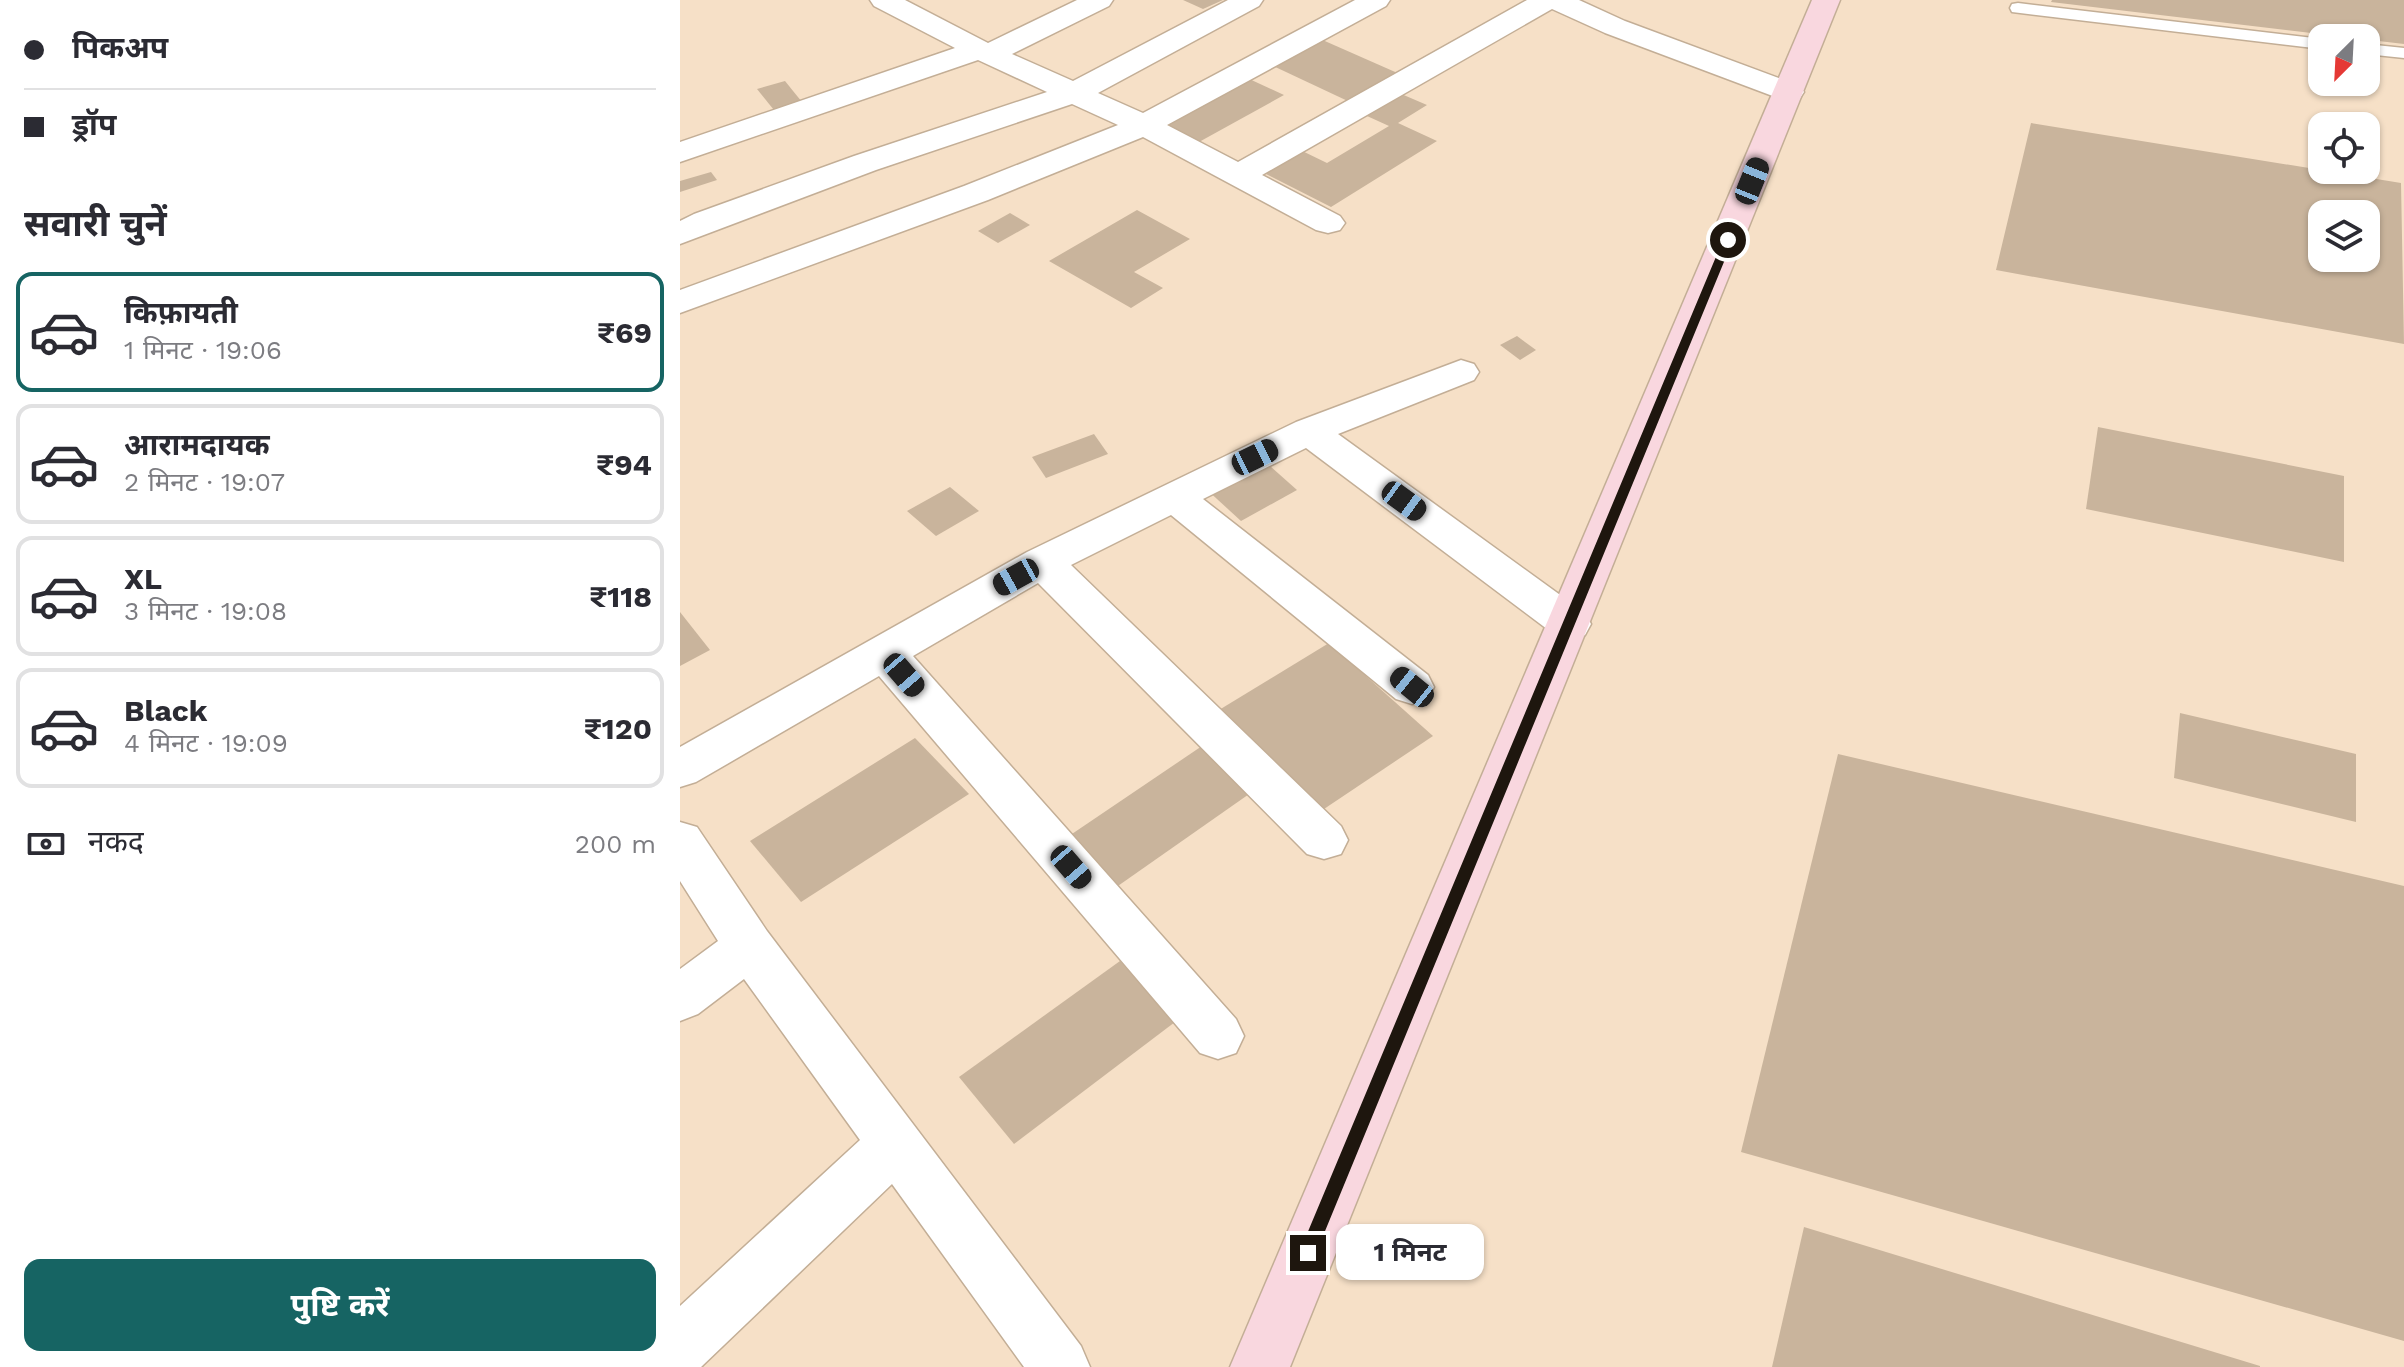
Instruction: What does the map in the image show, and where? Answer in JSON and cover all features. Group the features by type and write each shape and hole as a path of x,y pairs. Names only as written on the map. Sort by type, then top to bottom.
{"street":[{"path":"884,0 984,52 1144,125 1328,223"},
{"path":"916,16 950,0"},
{"path":"680,153 984,52 1099,0"},
{"path":"680,234 706,221 865,163 1074,93 1249,0"},
{"path":"680,302 976,193 1144,125 1376,0"},
{"path":"1237,176 1547,0"},
{"path":"1556,0 1615,27 1789,92"},
{"path":"1260,1367 1826,0"},
{"path":"680,769 1042,562 1309,431 1461,372"},
{"path":"1309,431 1570,624"},
{"path":"1174,497 1412,687"},
{"path":"1042,562 1324,840"},
{"path":"883,651 1218,1036"},
{"path":"680,841 749,946 1060,1367"},
{"path":"680,998 749,946"},
{"path":"680,1346 895,1144"}],"lane":[{"path":"2018,8 2308,42"},
{"path":"2380,50 2404,53"}],"building":[{"path":"1183,0 1223,0 1203,9"},
{"path":"2404,0 2404,44 2380,41 2380,24 2308,24 2308,33 2051,2"},
{"path":"1318,38 1402,75 1352,103 1269,64"},
{"path":"1245,77 1284,95 1199,142 1160,122"},
{"path":"785,81 806,107 778,115 757,89"},
{"path":"1392,90 1427,105 1398,123 1437,141 1331,207 1256,169 1294,147 1327,163 1389,126 1356,111"},
{"path":"2031,123 2308,168 2308,184 2380,184 2380,180 2401,183 2404,344 1996,270"},
{"path":"711,172 717,180 680,192 680,181"},
{"path":"1137,210 1190,239 1134,272 1163,288 1131,308 1049,261"},
{"path":"1010,213 1030,225 998,243 978,231"},
{"path":"1517,336 1536,350 1520,360 1500,345"},
{"path":"2098,427 2344,476 2344,562 2086,509"},
{"path":"1094,434 1108,454 1046,478 1032,457"},
{"path":"1262,459 1297,490 1241,521 1205,488"},
{"path":"950,487 979,511 936,536 907,511"},
{"path":"680,612 710,650 680,666"},
{"path":"1329,643 1433,736 1321,811 1219,710"},
{"path":"2180,713 2356,754 2356,822 2174,778"},
{"path":"915,738 969,794 801,902 750,841"},
{"path":"1202,746 1252,792 1115,888 1066,838"},
{"path":"1838,754 2404,886 2404,1341 1741,1152"},
{"path":"1120,961 1175,1022 1014,1144 959,1077"},
{"path":"1804,1227 2260,1366 2260,1367 1772,1367"}],"route":[{"path":"1308,1253 1728,240"}]}
